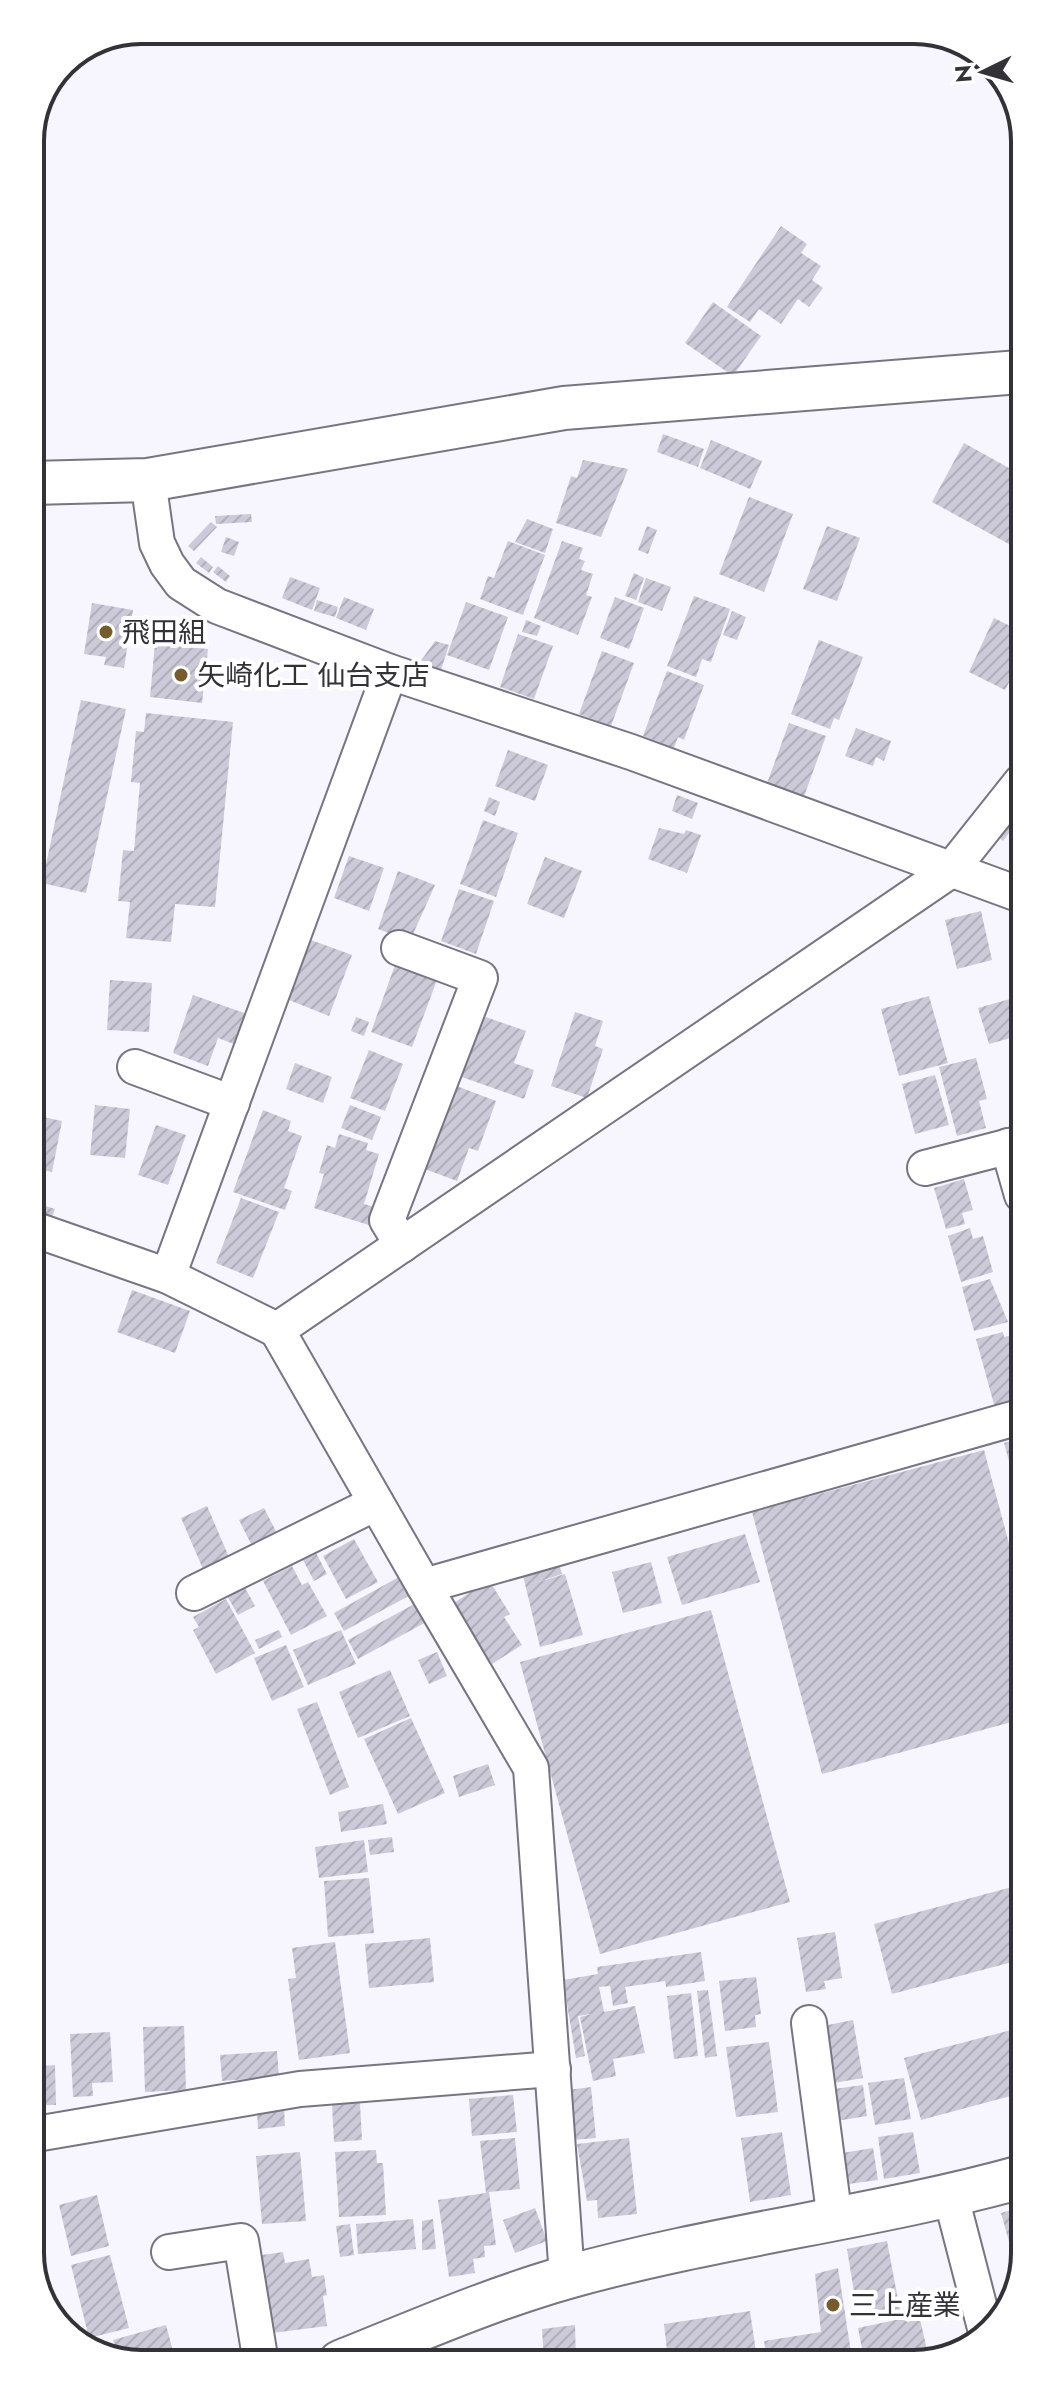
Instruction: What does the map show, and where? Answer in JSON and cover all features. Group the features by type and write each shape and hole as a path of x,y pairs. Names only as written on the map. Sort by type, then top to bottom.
{"street":[{"path":"44,483 148,480 564,408 1011,373"},
{"path":"148,480 157,543 181,583 217,606 390,672 638,754 1011,891"},
{"path":"168,1276 390,672"},
{"path":"277,1330 951,870 1011,795"},
{"path":"399,948 480,978 387,1220 402,1245"},
{"path":"135,1067 232,1103"},
{"path":"925,1168 1011,1146"},
{"path":"44,1233 168,1276 277,1330 531,1768 567,2277"},
{"path":"424,1586 1011,1419"},
{"path":"194,1593 376,1503"},
{"path":"809,2023 835,2220"},
{"path":"44,2133 300,2089 553,2069"},
{"path":"370,2350 472,2309 567,2277 951,2197 1011,2180"},
{"path":"951,2197 983,2322"},
{"path":"169,2252 241,2241 259,2350"}],"building":[{"path":"781,226 807,244 801,253 821,266 812,280 823,288 809,307 798,299 781,324 759,309 750,322 727,307"},
{"path":"713,302 761,336 733,376 685,343"},
{"path":"663,434 704,449 698,467 657,452"},
{"path":"711,440 762,461 750,489 700,468"},
{"path":"964,443 1011,469 1011,545 932,502"},
{"path":"583,460 628,469 601,537 556,523 571,476 577,478"},
{"path":"749,497 793,514 764,592 719,574"},
{"path":"251,514 252,522 216,524 215,516"},
{"path":"527,519 553,529 545,553 515,542"},
{"path":"211,522 217,527 194,551 188,546"},
{"path":"647,526 657,530 648,554 638,550"},
{"path":"827,526 860,538 837,601 803,589"},
{"path":"226,537 239,542 234,556 221,552"},
{"path":"508,541 545,555 523,615 480,599 488,576 494,578"},
{"path":"562,541 583,548 579,559 585,561 581,570 593,574 586,595 592,597 578,635 534,618"},
{"path":"201,557 213,567 209,573 196,563"},
{"path":"218,566 230,576 226,582 213,572"},
{"path":"634,573 644,578 636,600 625,596"},
{"path":"290,577 320,588 312,610 282,598"},
{"path":"646,578 671,587 662,611 638,602"},
{"path":"694,596 730,609 711,662 702,659 696,677 667,666"},
{"path":"344,597 374,609 366,630 336,618"},
{"path":"615,597 644,608 629,649 600,638"},
{"path":"317,600 338,607 335,617 314,611"},
{"path":"466,602 508,617 489,670 447,655"},
{"path":"92,603 133,610 124,668 104,665 106,657 84,654"},
{"path":"732,611 746,617 737,640 723,635"},
{"path":"994,618 1011,626 1011,679 1005,690 969,672"},
{"path":"526,620 541,626 537,636 522,632"},
{"path":"518,634 553,646 534,699 500,687"},
{"path":"819,640 863,657 839,720 834,718 830,729 791,714"},
{"path":"435,641 449,645 441,670 420,662"},
{"path":"155,644 208,649 202,703 150,697"},
{"path":"602,651 634,663 611,726 579,714"},
{"path":"667,671 704,685 684,740 678,737 674,748 643,736"},
{"path":"81,700 126,709 86,893 44,883"},
{"path":"146,713 233,722 215,907 175,904 171,942 126,938 130,902 118,901 123,850 134,851 140,783 131,782 136,731 144,732"},
{"path":"789,723 826,736 803,799 766,786"},
{"path":"856,728 891,741 884,761 876,757 873,766 845,756"},
{"path":"508,750 548,765 535,801 495,786"},
{"path":"677,795 698,803 692,819 672,811"},
{"path":"489,797 500,802 495,816 484,811"},
{"path":"483,820 518,833 496,897 460,884"},
{"path":"1004,823 1011,828 1003,841 995,834"},
{"path":"659,828 684,834 686,830 701,835 687,873 648,859"},
{"path":"349,856 384,868 369,911 334,898"},
{"path":"545,857 582,871 564,918 527,904"},
{"path":"398,871 435,885 410,941 378,929"},
{"path":"459,889 494,901 476,954 441,941"},
{"path":"981,911 992,960 957,969 945,920"},
{"path":"311,940 352,955 329,1016 289,1000"},
{"path":"395,965 437,980 412,1047 371,1032"},
{"path":"110,980 152,983 149,1032 107,1030"},
{"path":"193,995 250,1015 239,1046 218,1038 208,1066 173,1053"},
{"path":"929,996 948,1063 899,1076 881,1009"},
{"path":"1011,999 1011,1038 989,1044 978,1008"},
{"path":"575,1012 603,1021 595,1046 603,1049 587,1098 551,1086"},
{"path":"480,1015 526,1031 514,1063 534,1070 524,1099 459,1076"},
{"path":"356,1017 369,1022 364,1036 351,1031"},
{"path":"369,1050 403,1064 385,1111 350,1098"},
{"path":"976,1058 987,1099 979,1101 986,1128 957,1136 939,1067"},
{"path":"295,1063 332,1077 323,1103 286,1089"},
{"path":"935,1075 949,1125 915,1134 902,1084"},
{"path":"454,1085 496,1101 478,1151 469,1148 457,1181 422,1168"},
{"path":"95,1105 130,1109 125,1158 90,1155"},
{"path":"350,1105 381,1117 372,1140 341,1128"},
{"path":"263,1110 291,1121 288,1131 302,1136 284,1188 292,1191 285,1210 233,1192"},
{"path":"44,1117 62,1121 52,1172 44,1170"},
{"path":"156,1125 186,1135 168,1185 138,1175"},
{"path":"339,1134 368,1143 366,1150 379,1154 364,1204 378,1208 372,1226 314,1208 324,1174 319,1173 327,1145 335,1148"},
{"path":"964,1179 973,1210 962,1213 965,1224 946,1229 934,1188"},
{"path":"241,1198 279,1212 253,1278 216,1263"},
{"path":"44,1206 55,1209 52,1217 44,1214"},
{"path":"970,1228 973,1239 983,1236 993,1272 961,1282 948,1236"},
{"path":"990,1279 1008,1322 974,1331 962,1287"},
{"path":"132,1290 190,1311 175,1353 117,1332"},
{"path":"1003,1332 1004,1337 1011,1335 1011,1404 995,1408 976,1339"},
{"path":"1011,1441 1011,1468 1004,1443"},
{"path":"984,1450 1011,1551 1011,1722 822,1774 752,1512"},
{"path":"207,1506 229,1557 203,1569 181,1518"},
{"path":"264,1508 281,1541 256,1554 239,1520"},
{"path":"745,1534 760,1582 682,1605 667,1557"},
{"path":"354,1539 378,1582 346,1599 323,1556"},
{"path":"315,1551 327,1574 314,1581 302,1558"},
{"path":"557,1557 562,1574 532,1584 565,1574 583,1635 540,1647 521,1567"},
{"path":"651,1562 662,1603 623,1613 612,1572"},
{"path":"292,1566 302,1585 308,1582 327,1616 291,1635 263,1581"},
{"path":"406,1573 416,1592 344,1631 334,1613"},
{"path":"489,1580 510,1614 504,1617 522,1645 492,1664 454,1603"},
{"path":"244,1586 255,1606 238,1615 227,1596"},
{"path":"226,1599 255,1653 216,1674 193,1630 199,1627 193,1617"},
{"path":"420,1601 430,1620 358,1659 348,1640"},
{"path":"711,1610 790,1902 600,1954 520,1662"},
{"path":"279,1630 282,1637 259,1649 255,1640"},
{"path":"341,1630 356,1664 308,1685 293,1650"},
{"path":"286,1645 304,1687 272,1701 254,1658"},
{"path":"437,1652 447,1676 429,1684 418,1660"},
{"path":"390,1670 410,1716 358,1738 339,1692"},
{"path":"317,1702 349,1787 330,1795 297,1709"},
{"path":"411,1718 445,1793 398,1814 364,1739"},
{"path":"488,1764 495,1785 459,1797 453,1776"},
{"path":"383,1804 387,1824 341,1832 338,1812"},
{"path":"392,1837 394,1852 370,1855 368,1840"},
{"path":"364,1840 368,1872 319,1878 315,1847"},
{"path":"369,1878 374,1933 328,1937 324,1881"},
{"path":"1011,1887 1011,1962 892,1994 874,1924"},
{"path":"835,1932 842,1978 824,1981 826,1989 806,1992 797,1938"},
{"path":"430,1938 434,1982 369,1988 365,1944"},
{"path":"335,1942 350,2053 299,2060 288,1979 296,1978 292,1948"},
{"path":"701,1952 705,1981 666,1987 665,1981 625,1987 628,2003 613,2006 610,1986 599,1987 604,2012 635,2006 645,2053 613,2059 616,2076 593,2081 580,2017 592,2014 578,2016 585,2056 576,2058 563,1980 598,1974 597,1967"},
{"path":"756,1977 761,2014 755,2015 756,2027 725,2031 719,1981"},
{"path":"708,1990 717,2056 705,2058 697,1991"},
{"path":"691,1993 698,2056 674,2059 667,1996"},
{"path":"853,2020 863,2078 834,2083 818,2027"},
{"path":"184,2026 186,2090 145,2092 143,2027"},
{"path":"1011,2030 1011,2096 921,2120 904,2058"},
{"path":"110,2032 113,2082 92,2083 93,2096 73,2097 70,2034"},
{"path":"769,2042 778,2112 736,2117 726,2047"},
{"path":"277,2051 279,2077 222,2081 220,2055"},
{"path":"55,2065 56,2105 44,2105 44,2066"},
{"path":"904,2078 911,2119 875,2125 868,2083"},
{"path":"863,2085 867,2116 830,2122 826,2090"},
{"path":"591,2087 596,2138 573,2140 568,2090"},
{"path":"513,2095 517,2132 472,2136 469,2099"},
{"path":"360,2103 362,2140 334,2142 332,2105"},
{"path":"284,2109 285,2126 258,2129 257,2111"},
{"path":"782,2132 791,2195 750,2202 741,2138"},
{"path":"913,2132 920,2173 884,2179 878,2137"},
{"path":"515,2138 520,2189 489,2192 496,2245 484,2246 485,2257 473,2259 475,2273 449,2277 438,2200 486,2193 480,2141"},
{"path":"629,2138 637,2214 598,2218 597,2200 587,2201 577,2144"},
{"path":"873,2148 878,2180 841,2185 836,2154"},
{"path":"376,2150 377,2163 383,2163 386,2215 339,2217 335,2152"},
{"path":"300,2152 306,2221 262,2224 256,2156"},
{"path":"97,2195 109,2246 71,2256 59,2205"},
{"path":"535,2208 547,2241 515,2253 503,2220"},
{"path":"1011,2210 1011,2249 1001,2213"},
{"path":"413,2219 416,2249 358,2254 356,2224"},
{"path":"433,2219 436,2249 422,2250 422,2221"},
{"path":"350,2224 354,2255 340,2257 336,2226"},
{"path":"887,2241 900,2310 858,2317 847,2249"},
{"path":"283,2252 285,2263 309,2259 312,2277 324,2275 327,2326 272,2333 262,2255"},
{"path":"110,2255 129,2328 92,2337 88,2334 71,2265"},
{"path":"838,2268 851,2350 766,2350 764,2341 821,2332 815,2274"},
{"path":"750,2311 756,2350 667,2350 664,2324"},
{"path":"919,2315 927,2349 862,2350 858,2328"},
{"path":"166,2325 173,2350 122,2348 115,2346 113,2340"},
{"path":"575,2325 576,2350 543,2350 542,2329"}],"place":[{"name":"飛田組","path":"106,632"},
{"name":"矢崎化工 仙台支店","path":"181,675"},
{"name":"三上産業","path":"833,2305"}]}
